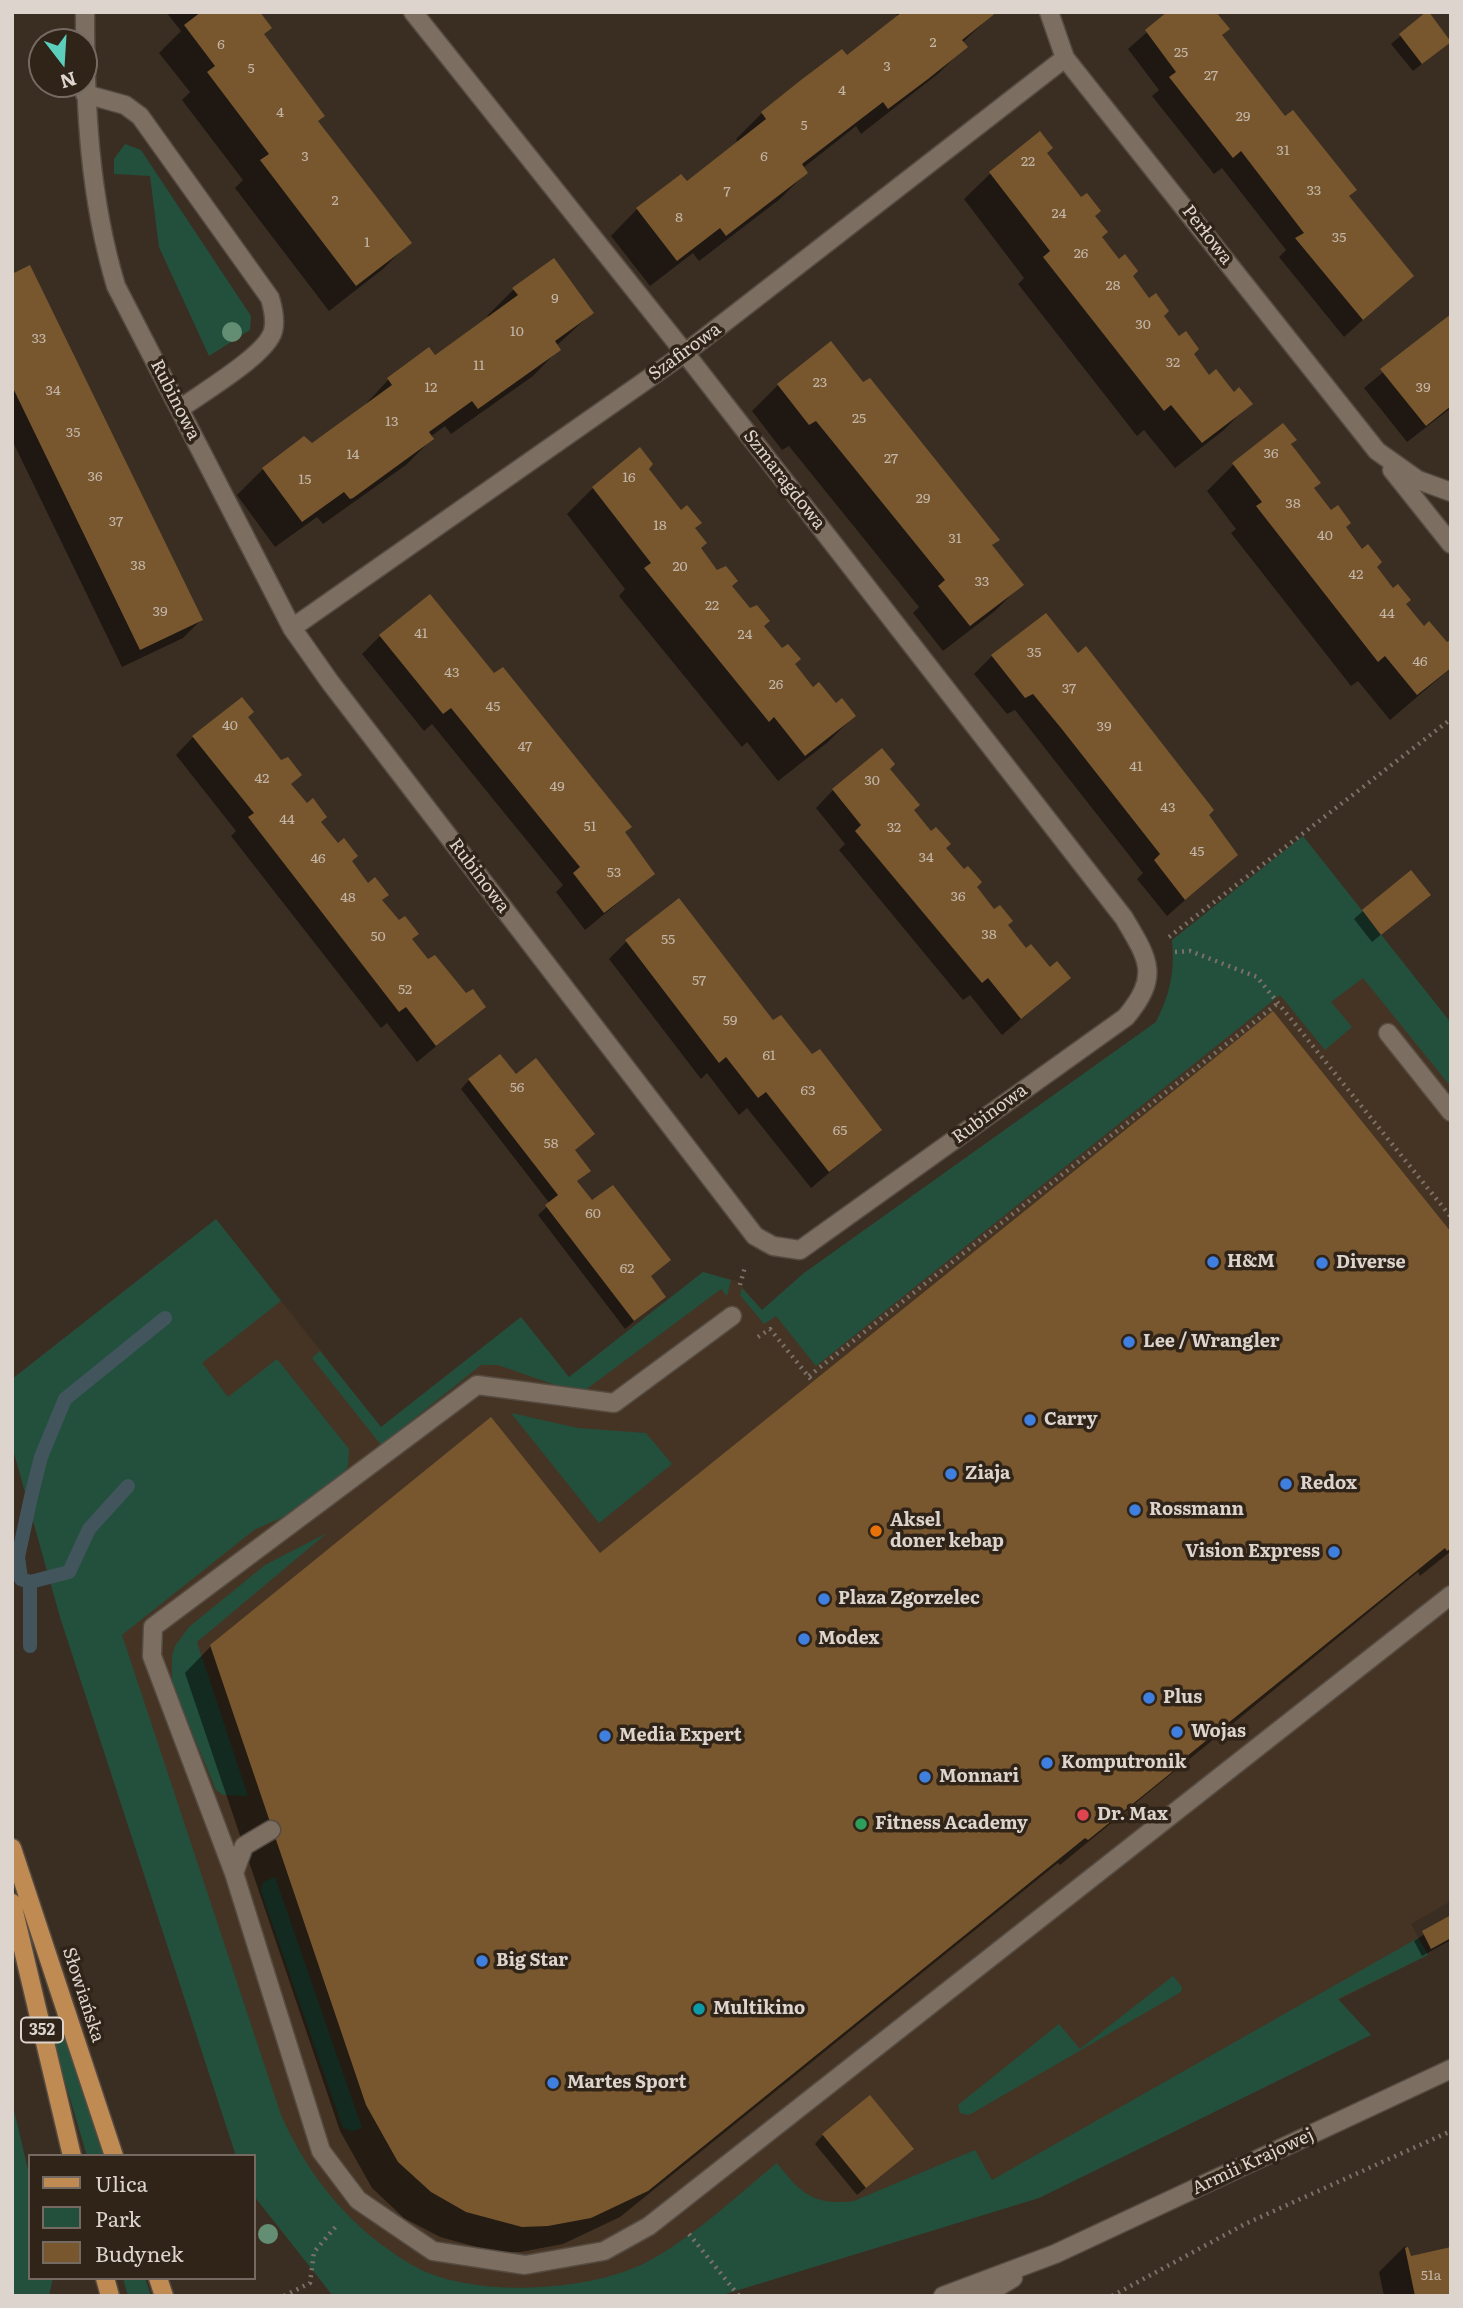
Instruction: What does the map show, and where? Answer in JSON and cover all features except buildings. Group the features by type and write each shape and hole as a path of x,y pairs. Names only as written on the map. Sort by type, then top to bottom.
{"main road":[{"name":"Słowiańska","path":"12,1848 113,2154"},
{"name":"352","path":"12,1903 72,2154"}],"street":[{"name":"Szmaragdowa","path":"413,12 685,353 1125,918 1146,954"},
{"name":"Perłowa","path":"1049,12 1065,58 1451,544"},
{"name":"Szafirowa","path":"292,628 685,353 1065,58"},
{"name":"Rubinowa","path":"85,98 101,236 116,286 292,628 330,682 755,1236 773,1246 800,1250 1126,1017 1140,1000 1150,973 1146,954"},
{"path":"98,98 125,105 140,116 270,298 274,316 273,333 262,349 180,409"},
{"name":"Perłowa","path":"1377,451 1418,480 1451,492"},
{"path":"1388,1033 1451,1112"},
{"path":"732,1316 614,1403 477,1385 153,1627 152,1656 234,1873 321,2151 358,2200 433,2252 525,2265 604,2251 649,2226 1451,1595"},
{"path":"234,1873 244,1846 271,1830"},
{"name":"Armii Krajowej","path":"943,2296 1055,2254 1451,2069"},
{"name":"Armii Krajowej","path":"983,2296 1055,2254"}],"path":[{"path":"1146,954 1451,719"},
{"path":"1190,951 1256,977 1451,1217"},
{"path":"809,1376 1278,1003"},
{"path":"770,1329 813,1382"},
{"path":"1112,2296 1245,2224 1451,2131"},
{"path":"284,2296 310,2283 314,2252 358,2200"},
{"path":"669,2209 739,2296"}],"shaded area":[{"path":"1303,836 1451,1023 1451,1901 1411,1924 1428,1955 1338,2000 1371,2035 1039,2198 719,2296 333,2296 256,2199 256,2154 235,2154 60,1617 12,1446 12,1379 216,1219 381,1427 521,1317 569,1377 703,1272 737,1281 762,1310 804,1273 1156,1022 1170,994 1174,966 1172,940"}],"green space":[{"path":"125,144 141,150 251,316 250,330 209,356 159,247 150,176 114,174 114,159"},
{"path":"1303,836 1451,1023 1451,1087 1363,978 1331,1002 1352,1027 1325,1050 1280,995 816,1366 776,1316 764,1324 740,1295 742,1288 762,1310 804,1273 1156,1022 1170,982 1172,940"},
{"path":"216,1219 281,1301 202,1363 228,1397 277,1359 349,1449 348,1466 342,1476 303,1508 254,1530 122,1635 281,2115 292,2138 319,2181 352,2219 390,2251 436,2276 465,2283 528,2288 592,2280 621,2273 645,2263 680,2242 777,2163 801,2190 809,2195 840,2202 854,2201 975,2150 992,2180 1418,1938 1428,1955 1338,1999 1371,2035 1039,2198 719,2296 333,2296 256,2199 256,2154 235,2154 60,1617 12,1446 12,1379"},
{"path":"703,1272 731,1280 727,1296 721,1289 584,1391 575,1392 498,1365 481,1365 381,1445 312,1358 320,1351 381,1427 521,1317 569,1377"},
{"path":"511,1413 578,1428 646,1433 672,1464 599,1523"},
{"path":"327,1533 197,1642 248,1796 223,1795 216,1790 172,1684 172,1656 175,1646 189,1627 265,1565"},
{"path":"275,1877 362,2128 352,2131 343,2128 261,1891 263,1882"},
{"path":"1173,1976 1182,1987 1181,1992 969,2115 960,2113 958,2105 1059,2024 1080,2049"},
{"path":"57,2017 62,2023 104,2154 86,2154 49,2027"},
{"path":"12,2102 28,2170 28,2280 53,2280 49,2296 12,2296"},
{"path":"124,2280 146,2280 151,2296 128,2296"}],"waterway":[{"path":"30,1646 30,1582 21,1579 18,1557 41,1457 65,1399 165,1318"},
{"path":"30,1582 69,1572 89,1529 128,1486"}],"place":[{"name":"H&M","path":"1213,1262"},
{"name":"Diverse","path":"1322,1263"},
{"name":"Lee / Wrangler","path":"1129,1342"},
{"name":"Carry","path":"1030,1420"},
{"name":"Ziaja","path":"951,1474"},
{"name":"Redox","path":"1286,1484"},
{"name":"Rossmann","path":"1135,1510"},
{"name":"Aksel doner kebap","path":"876,1531"},
{"name":"Vision Express","path":"1334,1552"},
{"name":"Plaza Zgorzelec","path":"824,1599"},
{"name":"Modex","path":"804,1639"},
{"name":"Plus","path":"1149,1698"},
{"name":"Wojas","path":"1177,1732"},
{"name":"Media Expert","path":"605,1736"},
{"name":"Komputronik","path":"1047,1763"},
{"name":"Monnari","path":"925,1777"},
{"name":"Dr. Max","path":"1083,1815"},
{"name":"Fitness Academy","path":"861,1824"},
{"name":"Big Star","path":"482,1961"},
{"name":"Multikino","path":"699,2009"},
{"name":"Martes Sport","path":"553,2083"}]}
